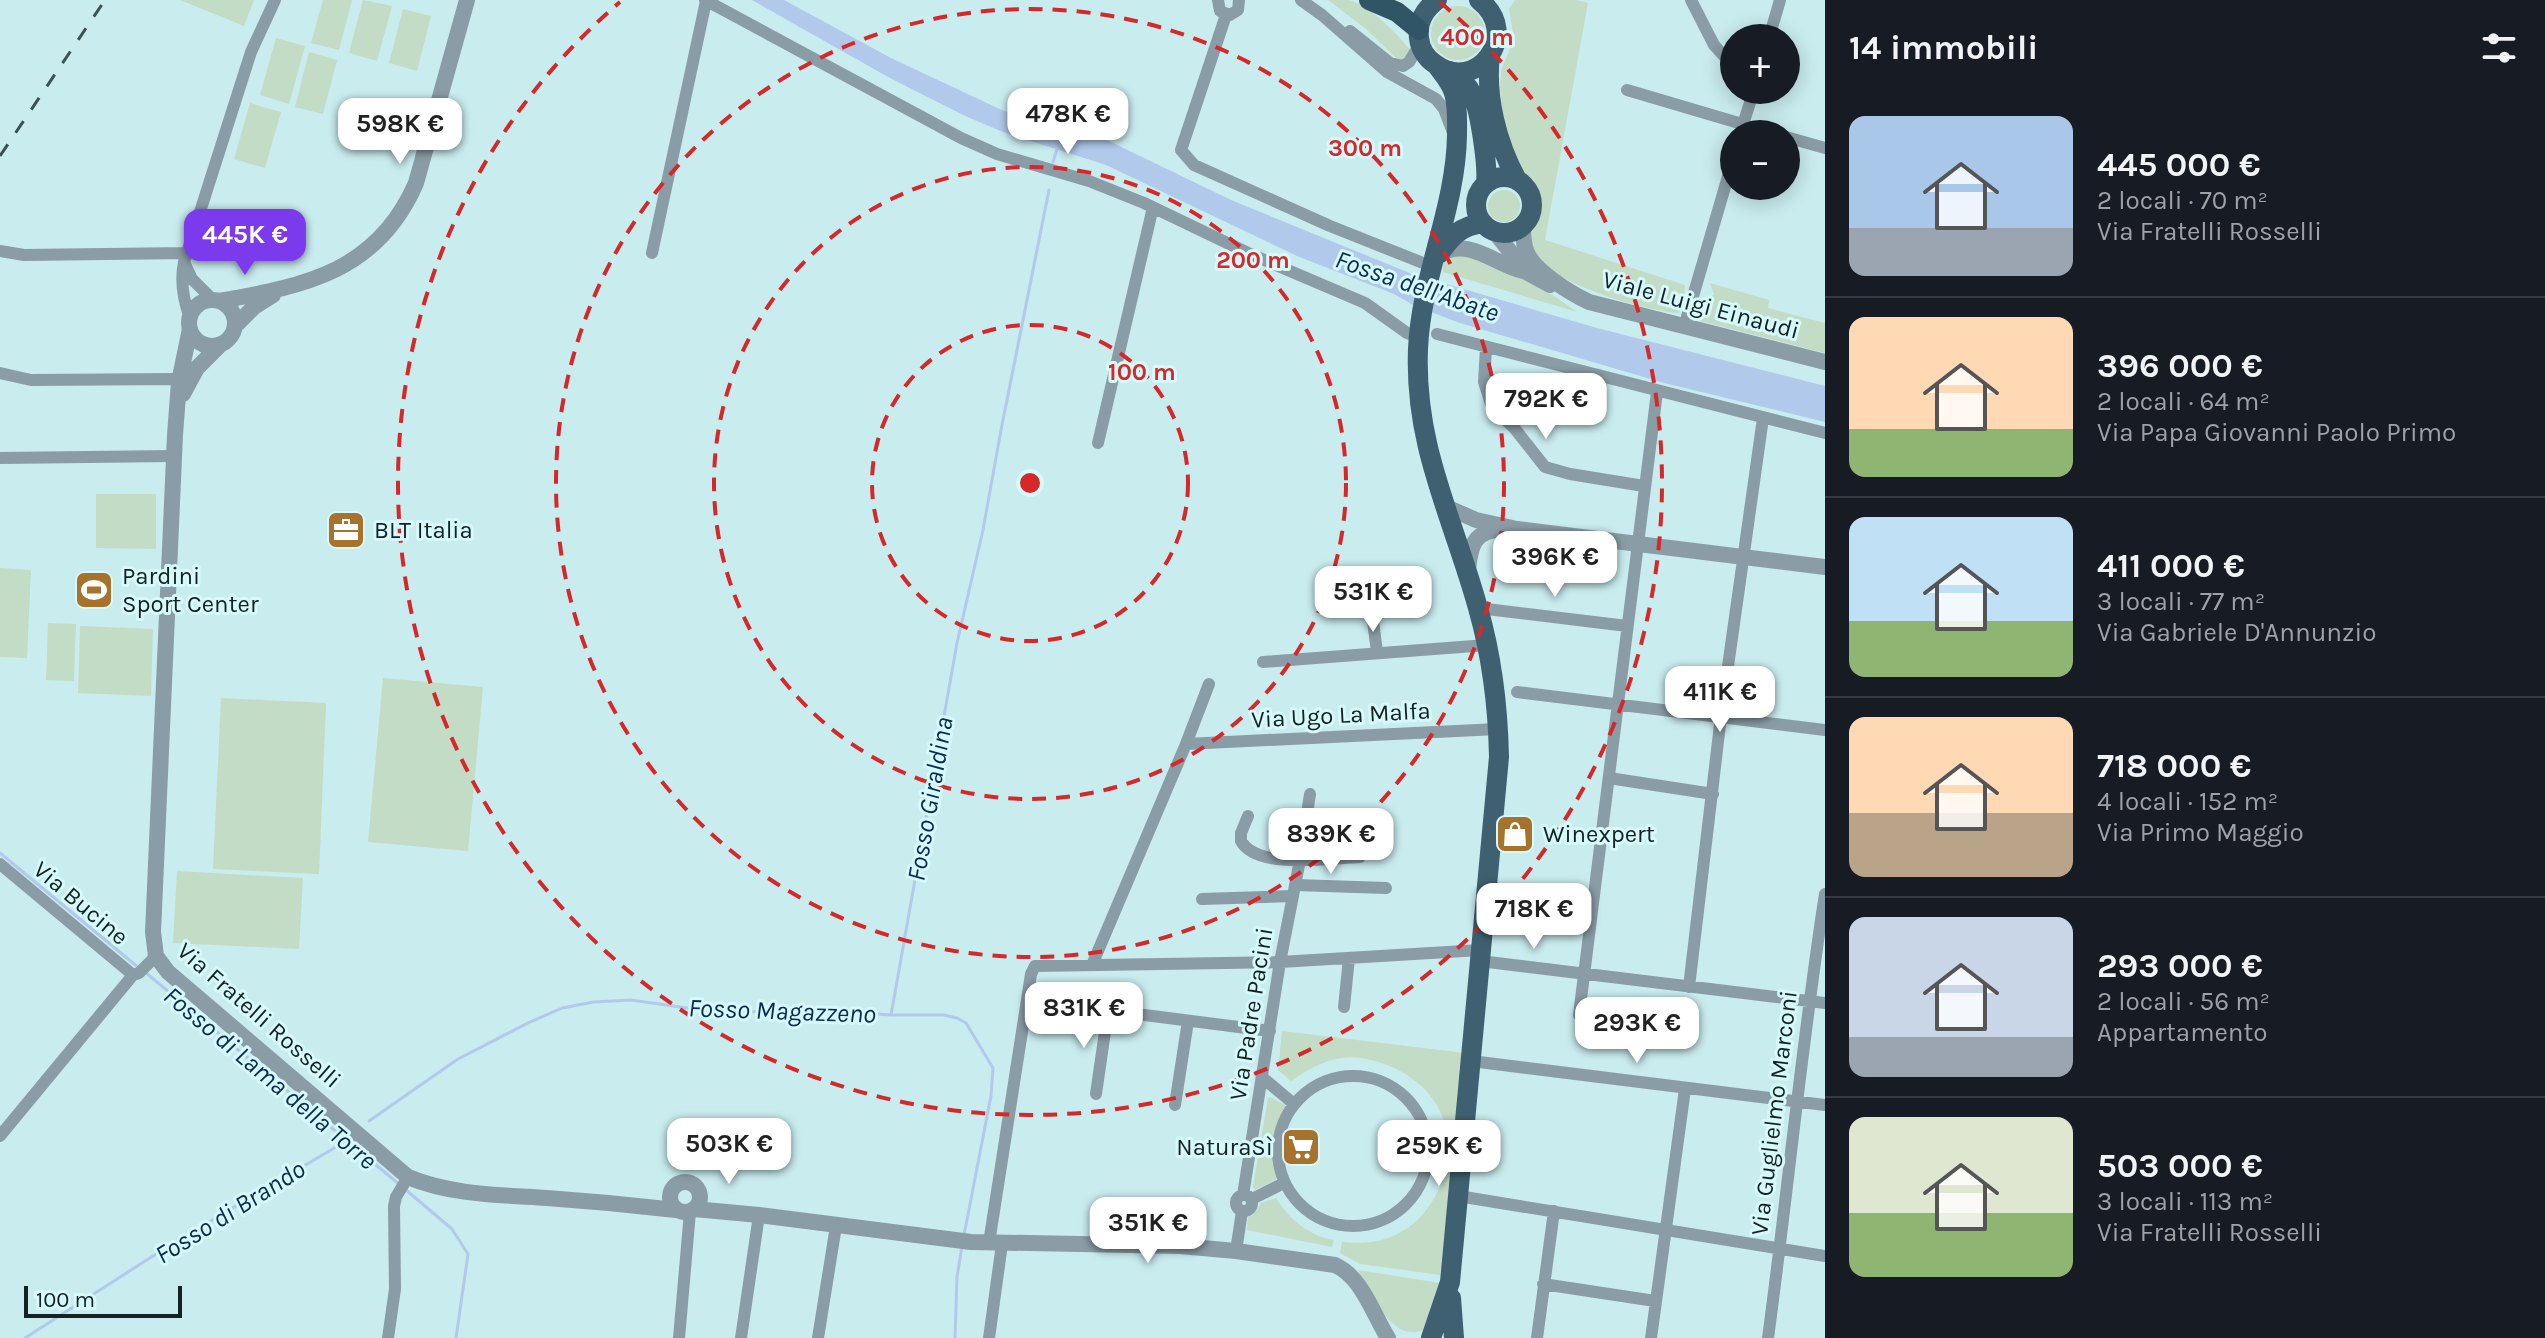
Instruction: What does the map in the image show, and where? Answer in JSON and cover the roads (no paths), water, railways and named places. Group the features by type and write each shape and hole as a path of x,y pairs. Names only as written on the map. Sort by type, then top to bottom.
{"highway":[{"path":"1369,0 1397,12 1420,37"}],"main road":[{"path":"1437,0 1426,10 1420,37 1425,55 1466,85 1475,102 1487,171 1486,183"},
{"path":"1479,0 1489,9 1496,9 1497,37 1490,55 1489,84 1497,133 1517,180"},
{"path":"1444,69 1461,72 1473,69 1490,55"},
{"path":"1444,69 1455,94 1458,145 1454,180 1434,264 1418,367 1424,437 1478,608 1494,684 1498,729 1495,802 1450,1282 1454,1338"},
{"path":"1458,145 1469,192 1484,220 1509,233 1523,226 1533,204 1527,187 1517,180 1498,177 1486,183 1477,195 1484,220"},
{"path":"1434,264 1450,238 1460,229 1484,220"},
{"path":"1431,1338 1450,1282"}],"street":[{"name":"Via Fratelli Rosselli","path":"275,0 251,52 181,276 190,324 179,382 153,932 144,967 168,972 406,1179 438,1187 504,1196 752,1214"},
{"path":"277,292 201,303 190,324 199,342 221,344 228,340 235,326 254,307 277,292 345,265 374,245 396,220 416,183 467,0"},
{"path":"652,253 705,0 961,138 997,154 1089,181 1153,207 1248,253 1365,303 1401,330 1426,331 1825,433"},
{"path":"1218,0 1218,8 1226,15"},
{"path":"1226,15 1236,12 1240,6 1239,0"},
{"path":"1301,0 1387,72 1436,99 1444,109 1458,145"},
{"path":"1691,0 1720,52"},
{"path":"1773,24 1780,0"},
{"path":"1226,15 1181,150 1194,165 1330,226 1434,264"},
{"path":"1322,15 1357,35 1394,65 1403,66 1409,62 1420,37"},
{"path":"1627,90 1720,122"},
{"path":"1800,141 1825,148"},
{"path":"1684,327 1721,200"},
{"path":"1098,443 1153,207"},
{"name":"Viale Luigi Einaudi","path":"1484,220 1526,272"},
{"name":"Viale Luigi Einaudi","path":"1523,226 1524,243 1530,258 1567,291"},
{"name":"Viale Luigi Einaudi","path":"1434,264 1452,248 1469,248 1589,302 1825,362"},
{"path":"0,251 24,255 185,257 192,279 231,311 235,326"},
{"name":"Via Fratelli Rosselli","path":"178,407 197,368 221,344"},
{"path":"1486,348 1484,382 1492,407 1515,429 1545,467 1644,486"},
{"path":"0,373 31,380 140,378 175,379 179,382"},
{"path":"1579,1015 1657,392"},
{"path":"1689,987 1721,716 1763,418"},
{"path":"0,458 174,456"},
{"path":"1444,506 1478,528 1491,531 1517,529 1825,567"},
{"path":"1454,536 1478,528"},
{"path":"1467,575 1478,528"},
{"path":"1369,590 1377,652"},
{"path":"1478,608 1627,626"},
{"path":"1263,662 1487,645"},
{"path":"1092,965 1209,684"},
{"path":"1517,692 1825,730"},
{"name":"Via Ugo La Malfa","path":"1186,744 1498,729"},
{"path":"1609,778 1713,794"},
{"name":"Via Padre Pacini","path":"1236,1251 1242,1211 1236,1201 1248,1197 1280,962 1310,794"},
{"path":"1248,816 1241,841 1250,852 1269,858 1300,860 1360,857"},
{"name":"Via Bucine","path":"0,864 144,967"},
{"path":"1202,899 1294,890 1386,888"},
{"name":"Via Guglielmo Marconi","path":"1768,1338 1808,1001 1825,894"},
{"path":"989,1338 996,1243 1027,1000 1035,966 1480,956 1584,976 1825,1003"},
{"path":"1344,1007 1349,958"},
{"path":"0,1136 144,967"},
{"path":"1027,1000 1270,1031"},
{"path":"1096,1094 1108,1011"},
{"path":"1175,1105 1188,1021"},
{"path":"1471,1061 1825,1105"},
{"path":"1354,1075 1380,1081 1402,1094 1420,1116 1427,1136 1428,1157 1422,1181 1409,1201 1391,1216 1372,1224 1343,1226 1322,1221 1301,1207 1284,1183 1280,1171 1279,1144 1282,1126 1294,1104 1308,1091 1331,1079 1354,1075"},
{"path":"1263,1078 1294,1104"},
{"path":"1651,1338 1685,1089"},
{"path":"388,1338 395,1289 394,1206 406,1179"},
{"name":"Via Fratelli Rosselli","path":"612,1203 670,1193 680,1182 690,1183 698,1189"},
{"path":"1248,1197 1284,1183"},
{"path":"679,1338 687,1210 700,1198 698,1189"},
{"path":"698,1189 715,1201 752,1214 951,1240 1155,1245 1236,1251 1339,1267 1355,1281 1390,1337"},
{"path":"670,1193 670,1202 687,1210"},
{"path":"1458,1196 1825,1256"},
{"path":"1537,1338 1554,1211"},
{"path":"741,1338 752,1214"},
{"path":"818,1338 836,1226"},
{"path":"1543,1284 1655,1301"}],"water":[{"name":"Fossa dell'Abate","path":"752,0 784,0 891,58 1004,111 1109,141 1231,200 1412,274 1597,328 1825,386 1825,422 1664,383 1460,323 1415,306 1394,294 1297,256 1106,165 1003,132 965,116 888,77"}],"waterway":[{"name":"Fosso Giraldina","path":"1053,162 1058,146"},
{"name":"Fosso Giraldina","path":"964,1235 991,1096 993,1068 966,1023 957,1018 944,1015 891,1015 957,643 983,530 1049,190"},
{"name":"Fosso di Lama della Torre","path":"0,853 139,968"},
{"name":"Fosso di Lama della Torre","path":"145,972 400,1185"},
{"name":"Fosso Magazzeno","path":"369,1121 458,1059 562,1008 631,1000 722,1013 805,1009 891,1015"},
{"name":"Fosso di Brando","path":"25,1338 167,1247 346,1141"},
{"name":"Fosso di Lama della Torre","path":"406,1190 452,1229 468,1254 456,1338"},
{"name":"Fosso Giraldina","path":"955,1338 957,1277 962,1246"}],"railway":[{"path":"0,156 105,0"}],"place":[{"name":"BLT Italia","path":"346,530"},
{"name":"Pardini Sport Center","path":"94,590"},
{"name":"Winexpert","path":"1515,834"},
{"name":"NaturaSì","path":"1301,1147"}]}
